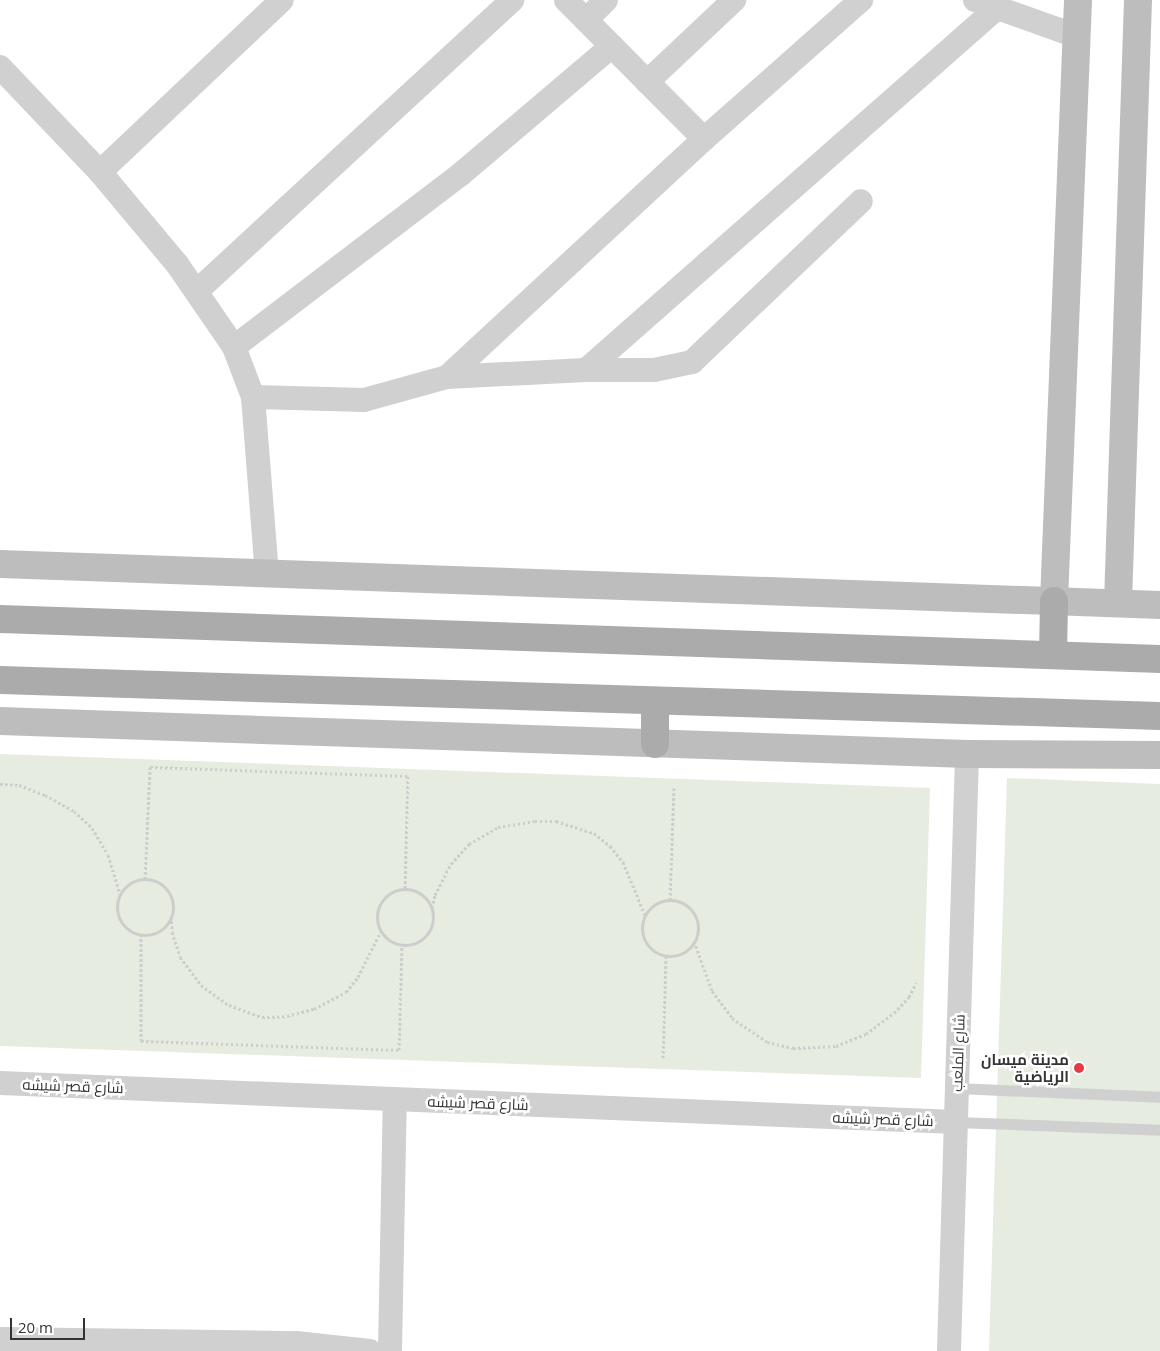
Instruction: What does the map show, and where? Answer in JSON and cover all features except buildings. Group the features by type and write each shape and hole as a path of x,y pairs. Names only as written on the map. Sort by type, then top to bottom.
{"main road":[{"path":"1053,656 1054,601"},
{"path":"0,619 1160,659"},
{"path":"0,680 1160,716"},
{"path":"655,701 655,744"}],"street":[{"path":"100,172 282,0"},
{"path":"197,290 512,0"},
{"path":"566,0 704,139"},
{"path":"586,20 606,0"},
{"path":"647,82 734,0"},
{"path":"447,378 704,139 861,0"},
{"path":"975,0 1076,36"},
{"path":"1054,601 1078,0"},
{"path":"1118,603 1138,0"},
{"path":"586,370 997,8"},
{"path":"234,346 461,174 612,46"},
{"path":"5,80 100,172 197,290 234,346 253,397 267,574"},
{"path":"253,397 364,400 447,378 586,370 654,370 692,362 861,201"},
{"path":"0,564 1160,605"},
{"path":"0,721 967,754 1160,755"},
{"name":"شارع الملعب","path":"949,1351 967,754"},
{"name":"شارع قصر شيشه","path":"0,1083 956,1122"},
{"path":"390,1351 395,1099"},
{"path":"0,1339 296,1347 370,1351"}],"lane":[{"path":"957,1088 1160,1097"},
{"path":"956,1122 1160,1130"}],"path":[{"path":"145,879 150,767 408,776 406,889"},
{"path":"0,784 19,786 37,792 74,811 92,828 108,855 120,894"},
{"path":"670,900 674,788"},
{"path":"432,908 422,895 406,889 397,890 383,900 377,918 381,930 392,941 412,944 427,934 432,926 432,908 435,895 451,864 469,844 498,827 535,821 556,821 594,833 610,846 624,862 645,916"},
{"path":"171,916 160,930 141,934 132,931 119,918 117,908 120,894 128,884 145,879 162,884 168,891 173,907 171,916 172,932 180,957 201,985 229,1004 262,1018 287,1016 314,1009 346,992 358,977 381,930"},
{"path":"670,900 678,902 692,912 697,929 694,941 685,951 666,956 657,953 644,939 642,930 645,916 654,905 670,900"},
{"path":"141,934 141,1041 399,1050 402,944"},
{"path":"694,941 712,991 732,1018 767,1042 793,1048 836,1046 859,1038 894,1013 909,997 916,983"},
{"path":"663,1058 666,956"}],"shaded area":[{"path":"0,754 930,788 921,1078 0,1046"},
{"name":"مدينة ميسان الرياضية","path":"1007,778 1160,784 1160,1351 989,1351"}],"place":[{"name":"مدينة ميسان الرياضية","path":"1079,1068"}]}
